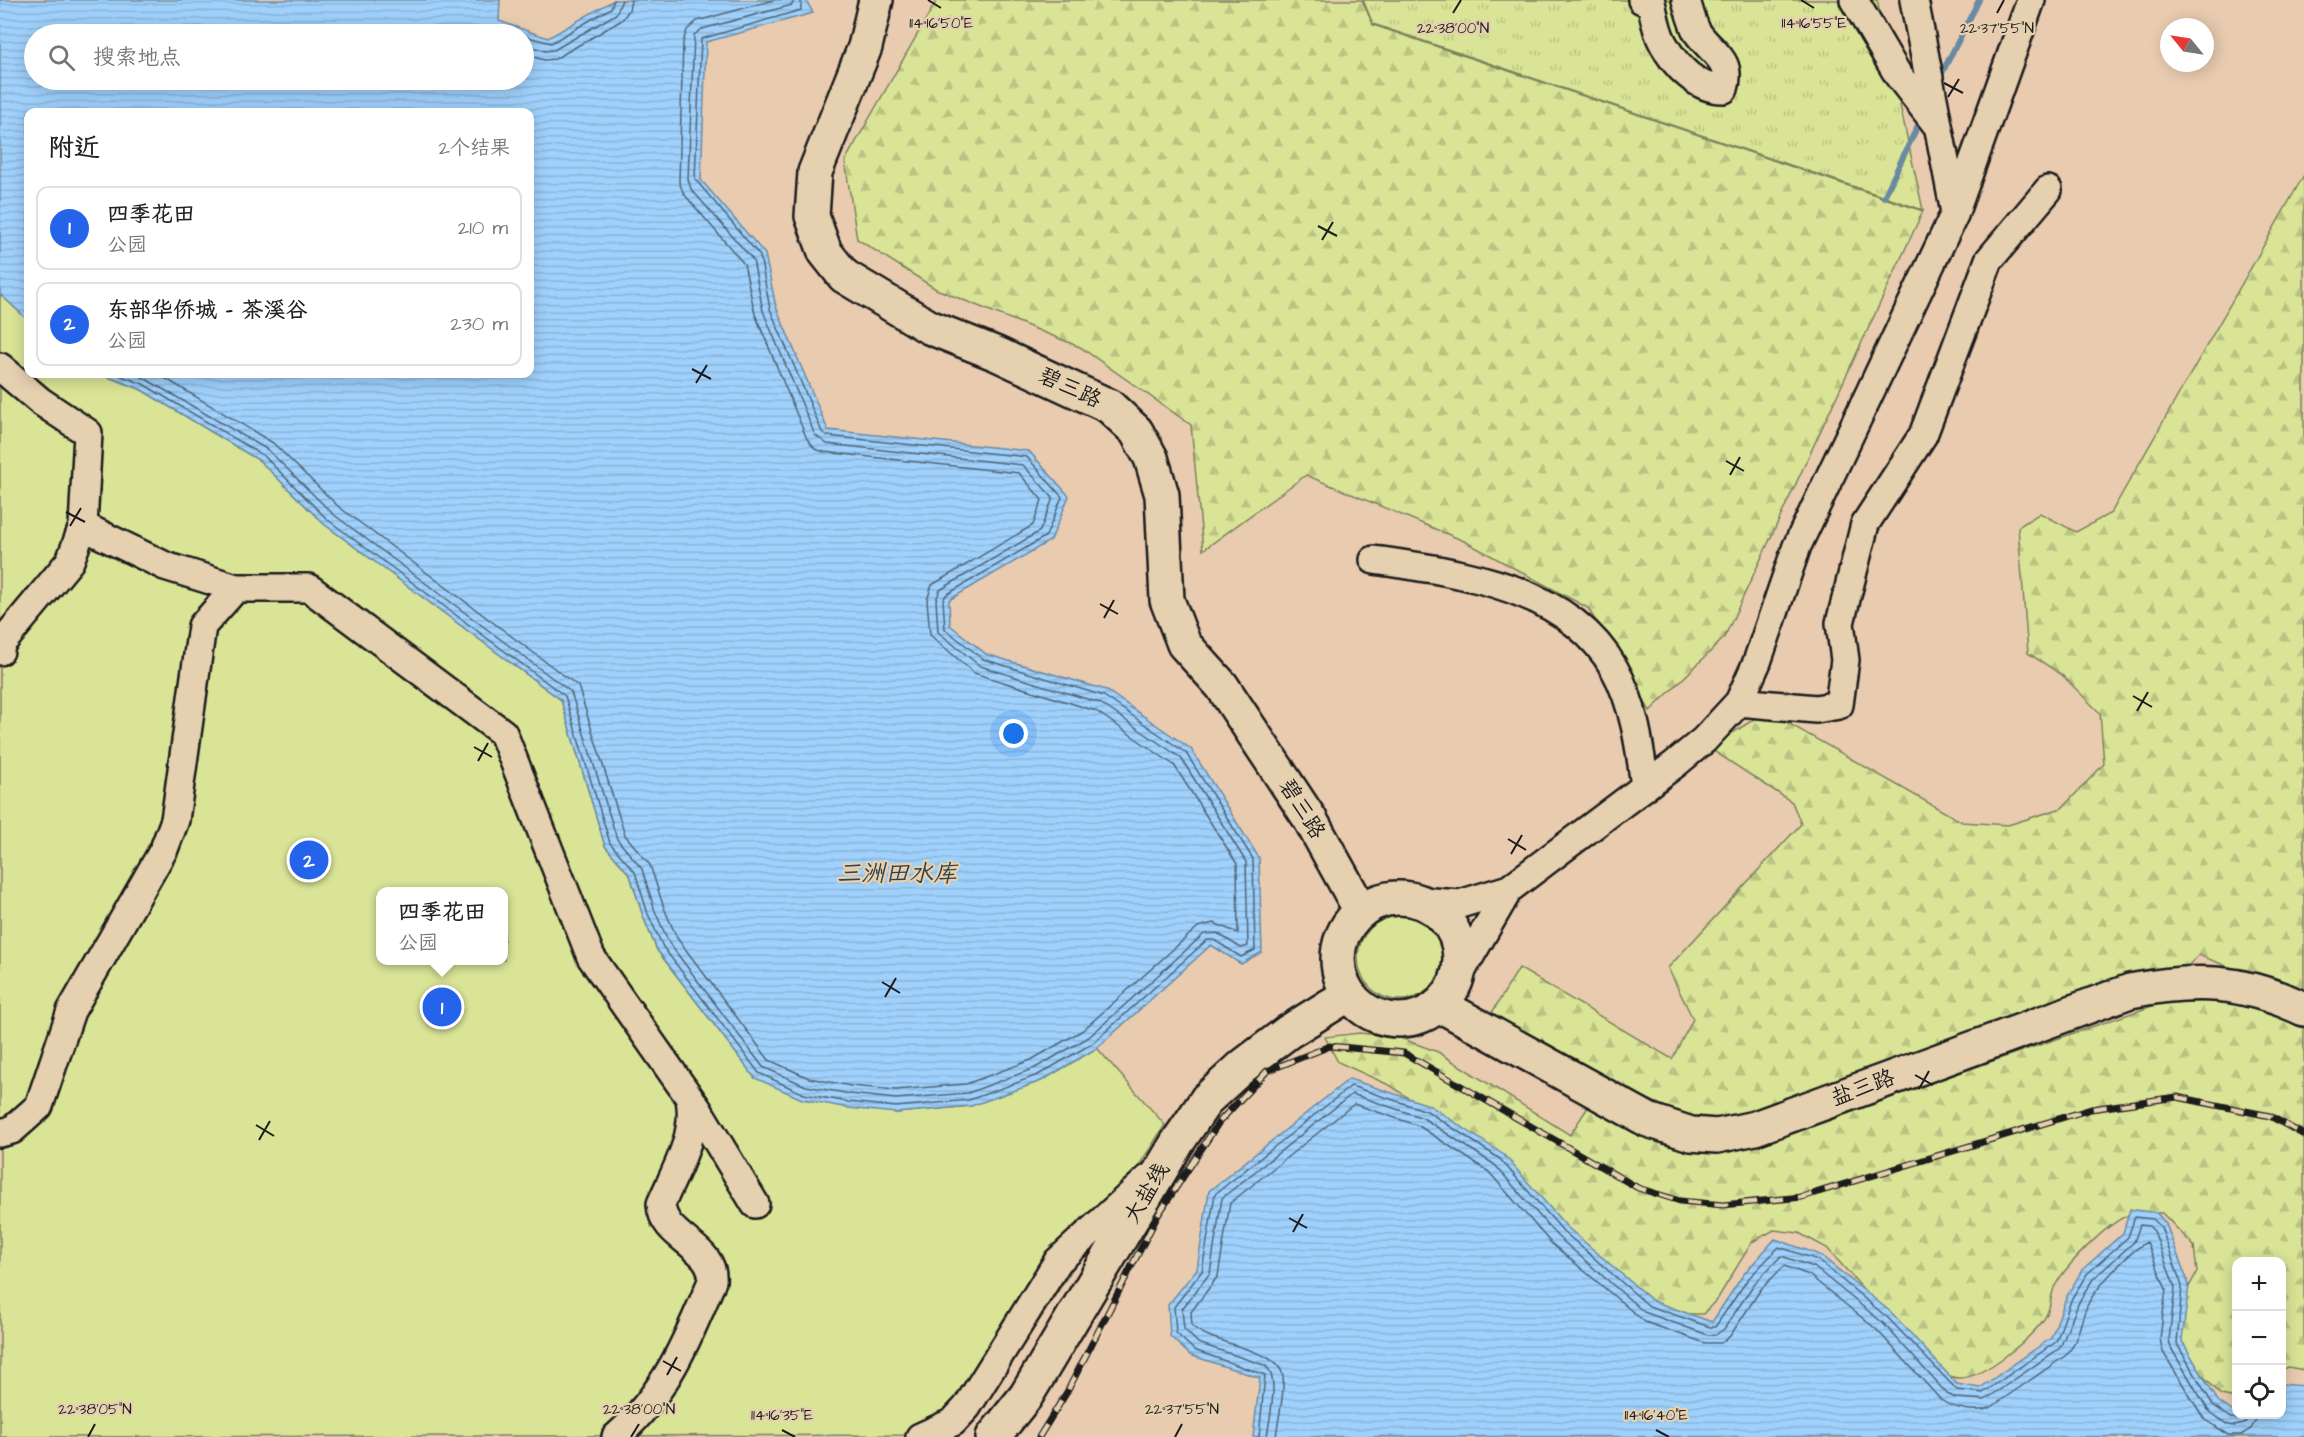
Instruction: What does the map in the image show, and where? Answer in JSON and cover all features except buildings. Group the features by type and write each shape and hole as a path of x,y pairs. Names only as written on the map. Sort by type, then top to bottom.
{"main road":[{"name":"碧三路","path":"876,0 865,47 815,172 812,216 825,252 844,276 929,327 997,354 1109,406 1136,432 1151,458 1162,495 1167,600 1184,644 1222,686 1310,819 1361,910"},
{"path":"1389,898 1419,901 1439,912 1454,930 1459,945 1458,977 1440,1005 1414,1018 1385,1019 1359,1006 1349,994 1338,966 1338,950 1347,928 1361,910 1389,898"},
{"name":"盐三路","path":"1440,1005 1648,1120 1691,1134 1717,1136 1755,1128 2130,991 2193,981 2222,983 2254,989 2304,1009"},
{"name":"大盐线","path":"993,1437 1026,1396 1192,1119 1223,1082 1288,1032 1349,994"}],"street":[{"path":"1642,0 1651,2 1662,42 1676,62 1707,88 1724,89 1727,78 1724,61 1696,31 1686,0"},
{"path":"1854,0 1898,75 1938,127"},
{"path":"1914,0 1955,213"},
{"path":"1419,901 1460,904 1509,888 1704,740 1739,702 1757,662 1797,546 1955,213 2031,0"},
{"path":"1739,702 1816,709 1839,705 1845,660 1840,623 1865,524 1923,435 1989,260 2048,190"},
{"path":"0,367 40,401 88,434 83,526 70,561 1,644 0,651"},
{"path":"83,526 165,566 236,588 309,588 503,733 591,957 690,1099 755,1204"},
{"path":"1374,560 1480,578 1538,601 1570,621 1596,643 1613,667 1624,691 1640,752 1645,786"},
{"path":"0,1133 12,1130 39,1106 72,1011 164,849 175,819 202,626 236,588"},
{"path":"1458,977 1509,888"},
{"path":"616,1437 638,1419 667,1379 712,1281 713,1272 709,1262 671,1229 661,1213 661,1204 689,1135 693,1113 690,1099"},
{"path":"920,1437 953,1422 967,1407 1058,1261 1164,1165"}],"green space":[{"path":"937,0 1362,0 1373,25 1923,211 1724,638 1650,711 1588,608 1464,541 1306,475 1203,550 1191,425 1080,347 936,289 857,239 845,161"},
{"path":"1363,0 1877,0 1923,210 1373,24"},
{"path":"2304,175 2304,993 2259,979 2199,955 2180,973 1722,1122 1682,1114 1636,1094 1490,1016 1519,968 1672,1059 1693,1019 1668,968 1801,824 1792,802 1709,748 1767,711 1962,822 2008,825 2062,808 2104,764 2100,713 2061,674 2028,653 2018,527 2040,513 2076,532 2111,513"},
{"path":"0,294 24,316 24,378 111,378 140,389 260,461 324,524 561,700 605,846 630,875 657,950 755,1078 896,1113 970,1106 1041,1081 1097,1048 1165,1125 981,1411 957,1435 0,1437"},
{"path":"1392,916 1408,916 1424,923 1435,934 1442,950 1439,974 1430,988 1408,1000 1392,1000 1376,993 1365,982 1358,966 1358,950 1365,934 1376,923"},
{"path":"2221,1001 2270,1013 2304,1028 2304,1370 2286,1368 2286,1257 2232,1257 2232,1397 2221,1395 2193,1365 2177,1343 2184,1296 2197,1272 2194,1246 2162,1213 2134,1213 2113,1224 2067,1268 2054,1288 2046,1315 2029,1336 2006,1356 1981,1372 1969,1377 1949,1376 1924,1358 1827,1248 1799,1233 1774,1230 1752,1242 1718,1298 1703,1314 1667,1314 1627,1287 1482,1149 1391,1086 1338,1062 1325,1037 1360,1033 1400,1038 1438,1052 1570,1135 1590,1104 1670,1145 1704,1151 1740,1148 2164,1002"}],"water":[{"name":"三洲田水库","path":"0,0 500,0 499,21 508,24 24,24 24,90 534,90 534,33 548,38 614,0 806,0 813,13 706,42 701,180 765,254 776,307 828,430 1029,451 1069,496 1051,540 949,600 950,625 986,654 1106,690 1191,749 1259,858 1262,952 1241,964 1211,945 1097,1048 1041,1081 971,1106 896,1113 848,1108 802,1099 755,1078 657,950 630,875 605,846 561,700 324,524 260,461 140,389 111,378 534,378 534,108 24,108 24,316 0,294"},
{"path":"1349,1079 1429,1105 1504,1155 1567,1227 1653,1301 1712,1322 1743,1275 1775,1239 1820,1255 1892,1313 1957,1384 1980,1388 2051,1338 2067,1296 2082,1270 2123,1233 2130,1209 2157,1213 2166,1224 2189,1285 2182,1341 2218,1401 2232,1411 2232,1419 2286,1419 2286,1384 2304,1386 2304,1437 1253,1437 1260,1378 1190,1355 1170,1336 1168,1305 1197,1269 1209,1191"}],"waterway":[{"path":"1939,79 1979,0"},
{"path":"1884,197 1920,121"}],"railway":[{"path":"1039,1437 1067,1392 1158,1215 1219,1122 1267,1071 1330,1046 1404,1053 1638,1188 1680,1201 1723,1205 1802,1197 2091,1109 2177,1097 2270,1116 2304,1135"}],"place":[{"name":"东部华侨城 - 茶溪谷","path":"309,860"},
{"name":"四季花田","path":"442,1007"}]}
